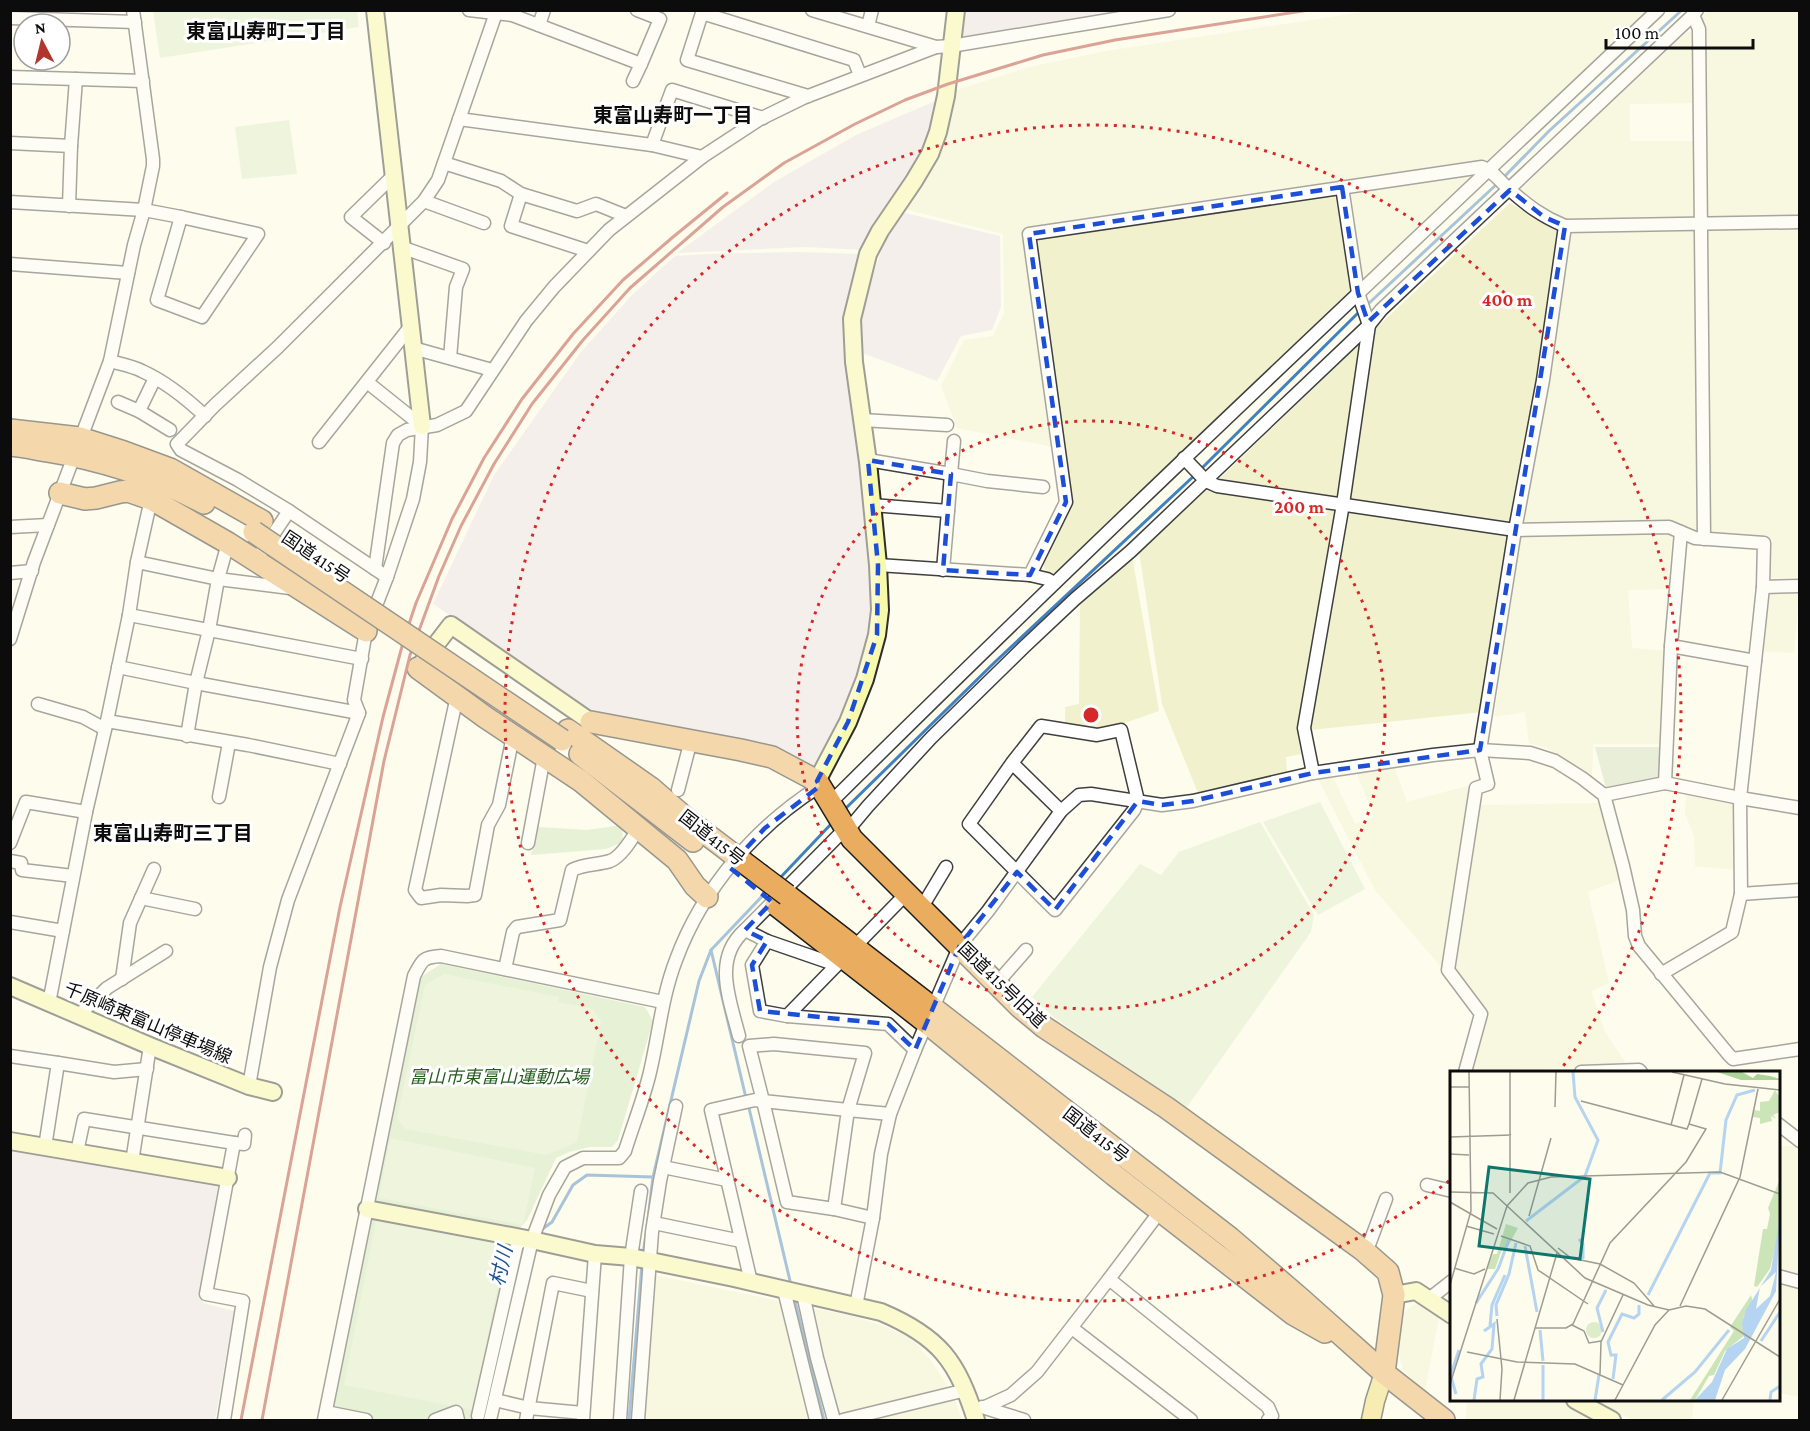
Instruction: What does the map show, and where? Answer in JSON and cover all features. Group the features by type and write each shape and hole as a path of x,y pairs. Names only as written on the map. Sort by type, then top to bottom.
{"highway":[{"name":"国道415号","path":"10,430 77,446 124,452 170,469 258,526 565,735 651,788 842,956 930,1015 1230,1238 1384,1373 1444,1420"},
{"name":"国道415号","path":"10,446 77,446"},
{"name":"国道415号","path":"60,493 85,499 128,491 151,499 256,560 366,631"},
{"path":"418,668 581,781 677,860 695,886 707,897"},
{"path":"591,723 692,740 772,758 822,790"},
{"name":"国道415号旧道","path":"822,790 852,839 1020,1007 1044,1027 1167,1108 1366,1253 1388,1272 1394,1295 1384,1373"},
{"name":"国道415号","path":"930,1015 1004,1086 1293,1314 1355,1348"}],"main road":[{"path":"1371,1420 1384,1373"},
{"path":"1383,1420 1384,1373"}],"street":[{"path":"249,1086 270,967 288,900 360,713 354,700 366,631 413,499 420,462 422,426 375,10"},
{"path":"469,10 512,15 641,64"},
{"path":"539,26 544,10"},
{"path":"633,81 660,19 637,10"},
{"path":"812,10 944,46"},
{"path":"868,26 872,10"},
{"path":"822,790 865,679 877,635 880,610 868,460 854,362 852,319 868,254 880,231 930,154 938,132 946,96 944,46 956,10"},
{"path":"375,569 393,443 398,435 407,430 436,424 466,411 526,321 588,250 626,216 702,157 763,118 808,96 944,46 1169,10"},
{"path":"482,1419 495,1400 527,1239 565,1167 583,1158 619,1158 625,1150 650,1073 663,1002 676,959 707,897 733,862 765,828 822,790 1054,583 1658,10"},
{"path":"387,577 289,511 238,480 181,450 177,444 384,243 424,201 438,180 496,12"},
{"path":"808,96 687,60 702,13 854,60 860,75"},
{"path":"739,1036 725,975 726,961 736,937 839,834 847,831 931,738 1024,647 1206,481 1382,310 1695,13 1699,29 1704,538"},
{"path":"10,18 134,16 153,159 144,210 134,245 110,361 48,525 10,639"},
{"path":"10,77 143,81"},
{"path":"69,206 76,79"},
{"path":"652,146 672,90 763,118"},
{"path":"459,119 652,146 702,157"},
{"path":"10,143 71,146"},
{"path":"444,163 501,181 521,194 577,211 596,204 626,216"},
{"path":"1030,575 1066,502 1029,234 1482,167 1490,169 1510,190 1544,218 1565,226 1800,222"},
{"path":"384,243 351,217 393,176"},
{"path":"1313,773 1304,728 1343,504 1369,325 1358,293 1342,188"},
{"path":"521,194 512,226 588,250"},
{"path":"424,201 484,223"},
{"path":"10,202 144,210 181,217 258,234 202,317 157,300 181,217"},
{"path":"1465,1071 1481,1014 1448,970 1476,788 1488,784 1480,750 1515,530 1542,380 1565,226"},
{"path":"401,247 463,269 456,287 450,358"},
{"path":"10,264 128,273"},
{"path":"318,442 410,327"},
{"path":"413,348 492,370"},
{"path":"110,361 141,370 180,393 205,416"},
{"path":"139,411 154,378"},
{"path":"367,382 422,426"},
{"path":"118,402 139,411 170,430"},
{"path":"862,420 947,425"},
{"path":"943,570 954,441"},
{"path":"1184,458 1206,481 1217,486 1515,530 1669,527 1695,538 1764,543 1763,586 1740,798 1741,894 1732,932 1660,974"},
{"path":"868,460 987,481 1042,487"},
{"path":"48,1003 151,499"},
{"path":"872,506 948,511"},
{"path":"256,560 289,511"},
{"path":"10,527 48,525"},
{"path":"1665,783 1671,646 1681,532"},
{"path":"187,736 218,579 228,543"},
{"path":"137,562 218,579 291,588 295,586"},
{"path":"878,565 1030,575 1054,583"},
{"path":"10,573 32,572"},
{"path":"1763,586 1800,586"},
{"path":"129,615 362,658"},
{"path":"418,668 451,625 591,723"},
{"path":"1671,646 1755,661"},
{"path":"118,667 360,713"},
{"path":"457,696 415,891 421,898 441,895 475,895 488,825 498,806 513,736"},
{"path":"39,704 106,725 229,743 340,764"},
{"path":"1041,726 1097,735 1121,730 1138,801 1134,810 1055,910 969,824 1041,726"},
{"path":"678,790 692,740"},
{"path":"219,797 229,743"},
{"path":"856,1306 873,1218 881,1154 890,1114 960,945 1061,811 1079,795 1090,794 1162,804 1193,801 1313,773 1480,750 1530,753 1555,761 1604,795 1633,910 1635,936 1639,946 1660,974 1733,1059 1800,1049"},
{"path":"528,843 544,757"},
{"path":"1012,763 1061,811"},
{"path":"1604,795 1665,783 1800,808"},
{"path":"10,843 26,802 86,812"},
{"path":"505,969 513,932 517,927 560,920 572,870 580,866 612,860 638,829"},
{"path":"10,861 21,863 22,870 73,876"},
{"path":"787,1016 842,956 914,900 946,867"},
{"path":"122,978 130,923 154,869"},
{"path":"1741,894 1800,890"},
{"path":"141,898 195,909"},
{"path":"11,922 63,931"},
{"path":"745,930 767,941 842,956"},
{"path":"767,941 752,965 760,1011 787,1016 888,1024 915,1050"},
{"path":"997,983 1026,950"},
{"path":"78,1016 107,988 166,951"},
{"path":"366,1420 325,1416 414,976 422,960 429,956 441,956 663,1002"},
{"name":"千原崎東富山停車場線","path":"10,986 249,1086 273,1092"},
{"path":"834,1209 848,1110 865,1053 774,1044 749,1046 759,1100 787,1202 873,1218"},
{"path":"132,1162 150,1046"},
{"path":"10,1056 114,1072 147,1069"},
{"path":"45,1147 58,1063"},
{"path":"1610,1071 1640,1071"},
{"path":"751,1282 711,1110 759,1100 890,1114"},
{"path":"638,1420 654,1223 675,1106"},
{"path":"77,1152 84,1119 244,1144 245,1135"},
{"path":"1780,1125 1800,1141"},
{"path":"10,1141 228,1178"},
{"path":"224,1420 243,1301 206,1294 234,1143"},
{"path":"663,1167 727,1180"},
{"path":"1427,1185 1450,1191"},
{"path":"620,1420 631,1257 641,1191"},
{"path":"1366,1253 1386,1199"},
{"path":"367,1209 595,1254 651,1261 881,1312 904,1322 937,1345 955,1367 974,1406 1024,1420"},
{"path":"843,1420 974,1406 1011,1395 1037,1372 1161,1210"},
{"path":"654,1223 741,1241"},
{"path":"482,1419 517,1245 527,1239"},
{"path":"495,1400 583,1417 595,1254"},
{"path":"1780,1276 1800,1282"},
{"path":"1109,1279 1268,1407 1272,1416 1268,1420"},
{"path":"526,1420 553,1283 592,1291"},
{"path":"1429,1299 1450,1283"},
{"path":"784,1290 816,1420"},
{"path":"1394,1295 1416,1291 1450,1314"},
{"path":"803,1294 834,1420"},
{"path":"1072,1328 1191,1420"},
{"path":"1577,1401 1612,1420"},
{"path":"435,1420 457,1416 482,1419"}],"highlighted area":[{"path":"1342,187 1358,293 1368,322 1510,190 1544,217 1565,226 1480,750 1313,773 1193,801 1162,805 1138,801 1055,910 1017,872 960,945 915,1050 888,1024 760,1011 752,965 767,941 745,930 772,902 729,867 765,828 820,786 817,781 848,722 877,635 878,565 868,460 951,474 943,570 1030,575 1066,502 1029,234"}],"shaded area":[{"path":"961,11 1152,11 966,41 957,37"},
{"path":"940,99 927,150 864,250 805,247 677,253 774,182 856,135"},
{"path":"901,212 1000,236 1001,307 992,330 961,336 937,381 860,352 862,309 886,236"},
{"path":"798,252 861,254 847,365 873,606 871,633 843,720 814,771 601,717 433,604 494,475 581,352 633,294 675,256"},
{"path":"10,1147 222,1185 203,1303 234,1311 215,1420 11,1420"}],"green space":[{"path":"153,11 357,11 359,27 160,58"},
{"path":"1370,11 1650,11 1490,161 1165,209 1026,226 1054,447 957,428 941,386 964,340 993,336 1004,313 1003,234 905,209 930,168 953,91 1030,67 1106,51"},
{"path":"1707,11 1799,11 1799,217 1706,218 1702,18"},
{"path":"1687,32 1692,32 1693,103 1630,104 1630,141 1695,141 1696,220 1568,222 1547,212 1515,190"},
{"path":"289,120 297,174 242,179 235,127"},
{"path":"1478,173 1361,286 1346,192"},
{"path":"1335,193 1352,294 1053,575 1045,571 1042,561 1072,498 1034,237"},
{"path":"1510,203 1559,231 1512,527 1347,502 1375,329"},
{"path":"1799,227 1799,577 1769,578 1769,537 1709,532 1704,229"},
{"path":"1695,228 1700,532 1524,524 1570,230"},
{"path":"1364,340 1339,497 1336,500 1217,481"},
{"path":"1204,488 1337,511 1315,650 1298,731 1301,754 1286,757 1287,773 1198,793 1162,704 1139,551"},
{"path":"1345,511 1510,535 1482,712 1311,730"},
{"path":"1672,534 1668,589 1628,590 1632,648 1666,651 1663,744 1593,744 1592,776 1549,749 1529,743 1525,712 1494,717 1521,535"},
{"path":"1132,556 1159,711 1099,732 1065,728 1065,707 1079,704 1080,601"},
{"path":"1799,592 1794,653 1761,651 1766,593"},
{"path":"1595,747 1664,747 1662,779 1612,790 1606,788"},
{"path":"1394,767 1407,802 1471,785 1443,969 1375,890 1318,779 1333,777 1355,824 1374,817 1356,771"},
{"path":"1686,795 1735,805 1736,870 1695,866 1694,836 1685,813"},
{"path":"1320,802 1365,889 1318,915 1263,822"},
{"path":"1599,803 1605,818 1619,880 1588,892 1609,983 1591,991 1605,1032 1627,1065 1471,1071 1488,1012 1453,967 1477,805"},
{"path":"1260,822 1314,915 1311,932 1187,1107 1056,1019 1032,997 1140,864 1161,875 1179,852"},
{"path":"622,825 623,842 606,849 531,855 538,827 587,830"},
{"name":"富山市東富山運動広場","path":"441,964 645,1007 653,1021 618,1140 612,1147 590,1147 556,1158 527,1220 514,1233 475,1420 461,1420 453,1410 424,1420 328,1420 418,979"},
{"path":"444,974 559,997 558,1002 593,1009 601,1021 577,1142 547,1155 405,1129 397,1118 425,985"},
{"path":"390,1138 535,1168 523,1225 379,1198"},
{"path":"1780,1146 1799,1147 1799,1278 1780,1272"},
{"path":"379,1205 509,1230 473,1410 344,1385"},
{"path":"654,1275 789,1303 818,1420 642,1420"},
{"path":"1780,1282 1799,1287 1799,1397 1780,1393"},
{"path":"1418,1302 1439,1317 1425,1390 1416,1384 1404,1370 1399,1348 1403,1313"},
{"path":"802,1306 851,1316 884,1326 912,1339 932,1362 950,1390 828,1418"},
{"path":"954,1398 962,1420 861,1420"},
{"path":"1468,1401 1563,1401 1600,1420 1465,1420"},
{"path":"1595,1401 1694,1401 1692,1420 1632,1420"}],"waterway":[{"path":"1503,178 1549,131 1682,10"},
{"path":"1367,305 1498,183"},
{"path":"1201,469 1360,311"},
{"path":"845,809 995,662 1196,474"},
{"path":"779,879 832,823"},
{"path":"647,1228 653,1177 699,981 711,950 768,890"},
{"path":"711,950 746,1098"},
{"path":"748,1104 791,1285"},
{"name":"村川","path":"541,1230 552,1222 573,1185 587,1175 653,1177"},
{"path":"643,1254 646,1234"},
{"path":"629,1420 642,1264"},
{"path":"794,1297 824,1420"}],"railway":[{"path":"262,1420 384,761 410,655 439,576 461,526 494,464 532,404 583,340 630,288 723,207 784,163 855,124 905,100 948,84 1043,55 1115,40 1309,10"},
{"path":"241,1420 340,907 383,717 416,603 452,519 484,458 522,399 573,334 623,280 727,193"}],"district":[{"name":"東富山寿町二丁目","path":"266,31"},
{"name":"東富山寿町一丁目","path":"673,115"},
{"name":"東富山寿町三丁目","path":"173,833"}]}
